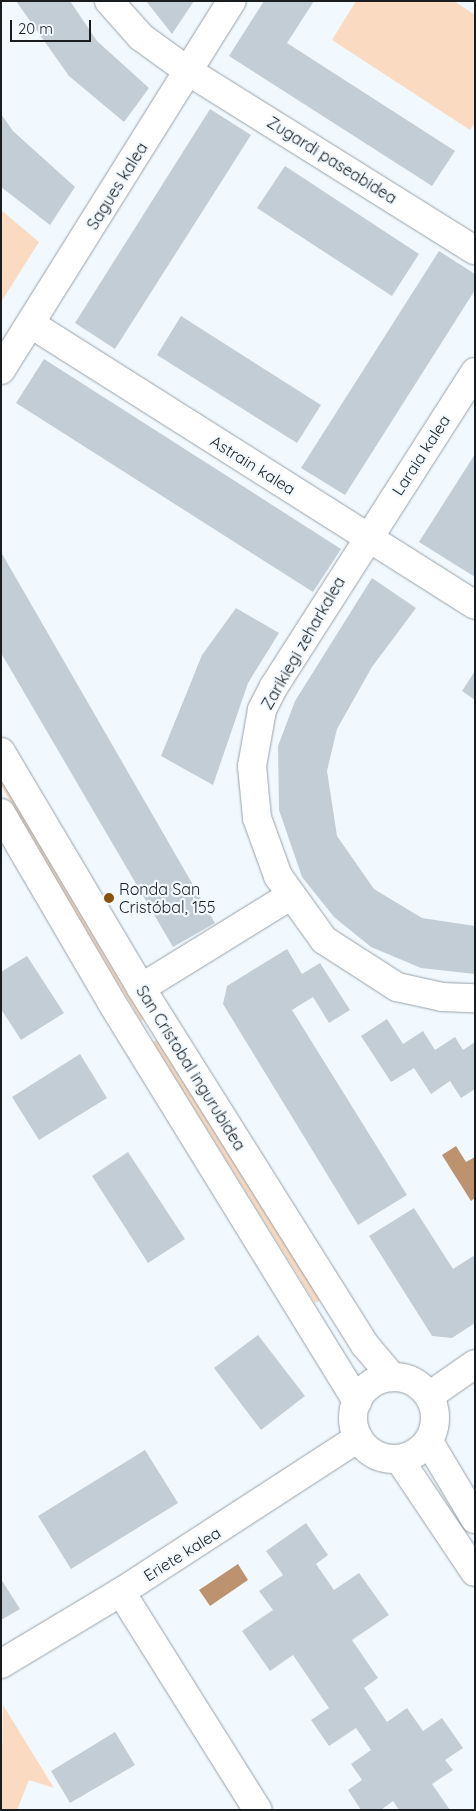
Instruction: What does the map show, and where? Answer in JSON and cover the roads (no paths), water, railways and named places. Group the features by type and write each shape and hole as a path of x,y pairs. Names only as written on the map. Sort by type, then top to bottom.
{"street":[{"name":"Zugardi paseabidea","path":"109,1 140,37 188,71 475,250"},
{"name":"Sagues kalea","path":"1,370 232,1"},
{"name":"Astrain kalea","path":"31,324 475,605"},
{"name":"Laraia kalea","path":"367,537 475,372"},
{"name":"Zarikiegi zeharkalea","path":"367,537 274,686 262,710 252,766 257,818 278,876 290,896 324,940 373,974 421,993 475,998"},
{"name":"San Cristobal ingurubidea","path":"1,752 141,988 365,1345 392,1377"},
{"name":"San Cristobal ingurubidea","path":"1,813 112,1002 357,1402"},
{"path":"141,988 290,896"},
{"path":"429,1396 475,1364"},
{"path":"392,1377 414,1382 429,1396 435,1424 429,1442 415,1454 399,1459 382,1458 369,1451 358,1438 353,1416 357,1402 366,1388 392,1377"},
{"name":"Eriete kalea","path":"1,1664 121,1592 358,1438"},
{"path":"429,1442 475,1519"},
{"path":"399,1459 475,1572"},
{"path":"121,1592 258,1810"}],"place":[{"name":"Ronda San Cristóbal, 155","path":"109,898"}]}
